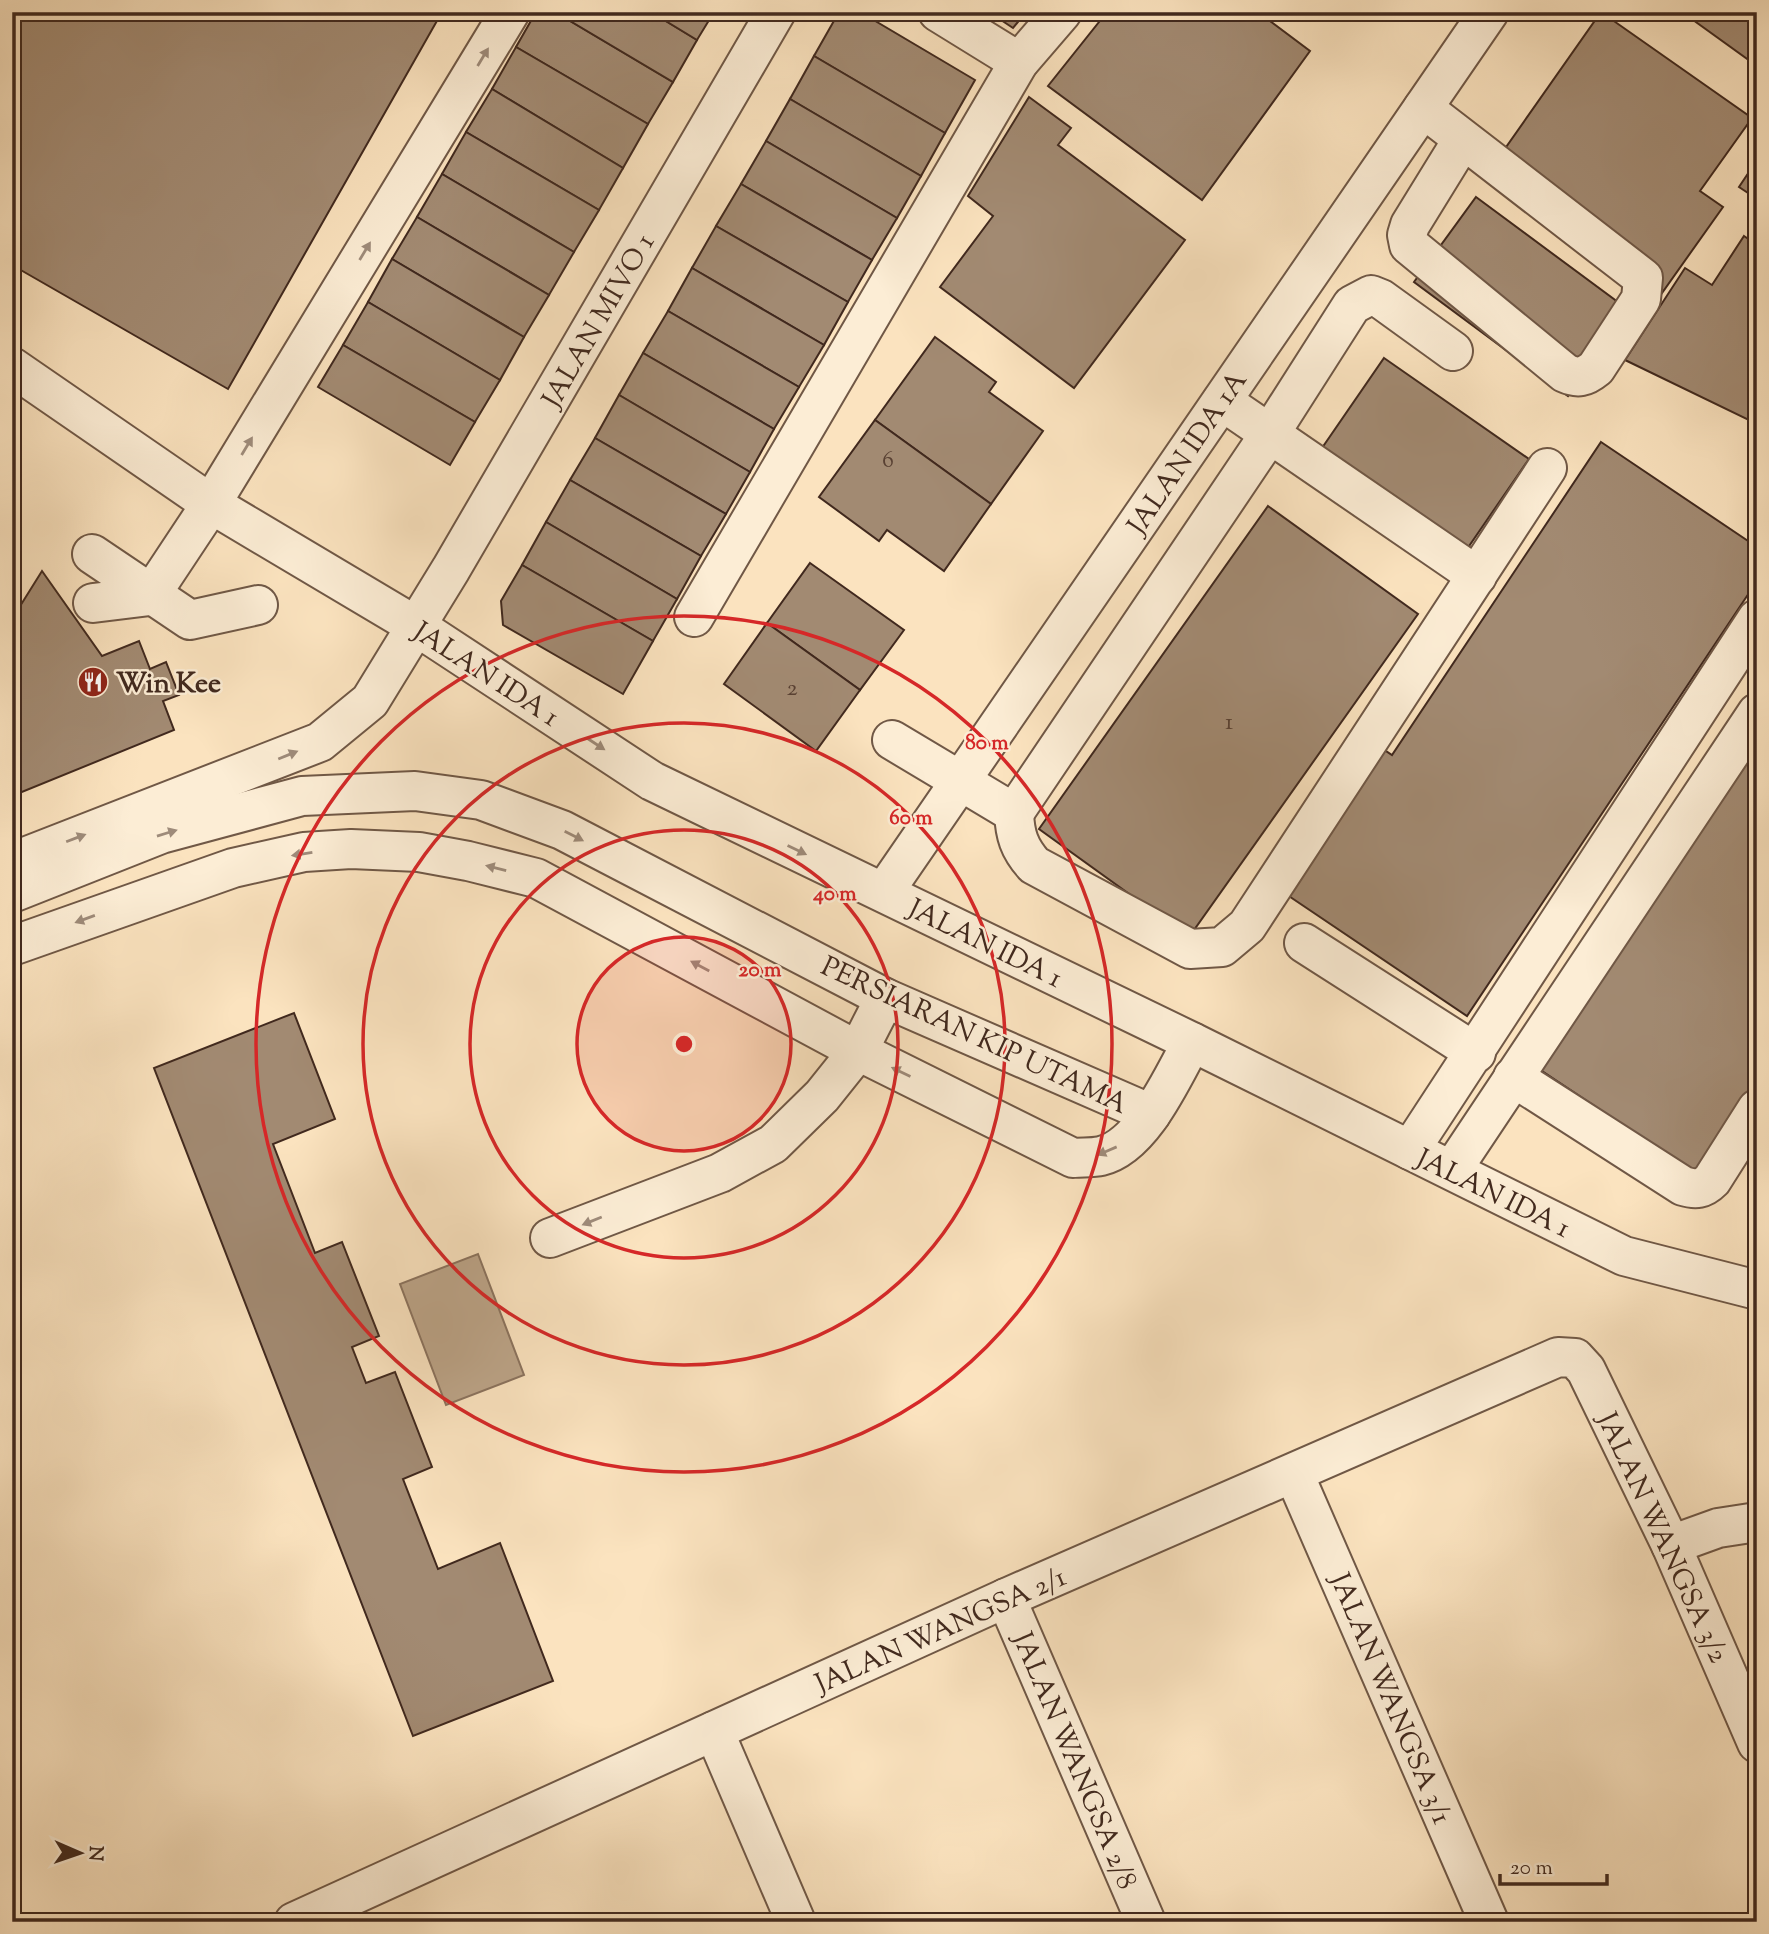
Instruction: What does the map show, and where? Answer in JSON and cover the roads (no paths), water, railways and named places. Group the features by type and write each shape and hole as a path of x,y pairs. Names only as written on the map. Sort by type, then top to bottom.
{"street":[{"path":"93,603 150,596 211,504 510,12"},
{"name":"JALAN MIVO 1","path":"12,862 320,742 370,701 776,12"},
{"path":"937,12 1019,62"},
{"path":"695,617 1019,62 1062,12"},
{"name":"JALAN IDA 1A","path":"884,892 1489,12"},
{"path":"1423,108 1643,278 1641,299 1596,368 1587,376 1575,377 1565,373 1409,245 1407,235 1410,225 1463,139"},
{"path":"1453,351 1381,299 1371,295 1360,298 1352,305 1269,435 1014,813 1015,834 1021,851 1034,865 1189,949 1222,947 1247,926 1547,468"},
{"name":"JALAN IDA 1","path":"12,367 211,504 416,626 652,781 1192,1042 1625,1256 1757,1290"},
{"path":"1222,401 1477,576"},
{"path":"92,554 150,596 190,620 258,604"},
{"path":"1090,594 1141,622"},
{"path":"1410,1150 1757,620"},
{"path":"1452,1170 1757,713"},
{"path":"892,740 1014,813"},
{"name":"PERSIARAN KIP UTAMA","path":"12,893 187,827 302,796 415,791 481,800 562,830 885,998 1151,1114"},
{"path":"351,849 355,792"},
{"name":"PERSIARAN KIP UTAMA","path":"12,946 233,868 304,852 351,849 419,852 536,878 858,1051 1073,1158 1102,1156 1124,1144 1151,1114 1192,1042"},
{"path":"1304,943 1476,1053"},
{"path":"550,1238 720,1173 773,1144 822,1096 858,1051 885,998"},
{"path":"1513,1077 1683,1186 1694,1189 1704,1187 1712,1180 1757,1110"},
{"name":"JALAN WANGSA 2/1","path":"294,1922 1006,1598 1558,1357 1575,1358 1586,1370"},
{"name":"JALAN WANGSA 3/2","path":"1586,1370 1671,1545 1757,1743"},
{"name":"JALAN WANGSA 3/1","path":"1294,1474 1489,1922"},
{"path":"1671,1545 1718,1528 1757,1522"},
{"name":"JALAN WANGSA 2/8","path":"1006,1598 1146,1922"},
{"path":"714,1731 796,1922"}],"place":[{"name":"Win Kee","path":"93,682"}]}
